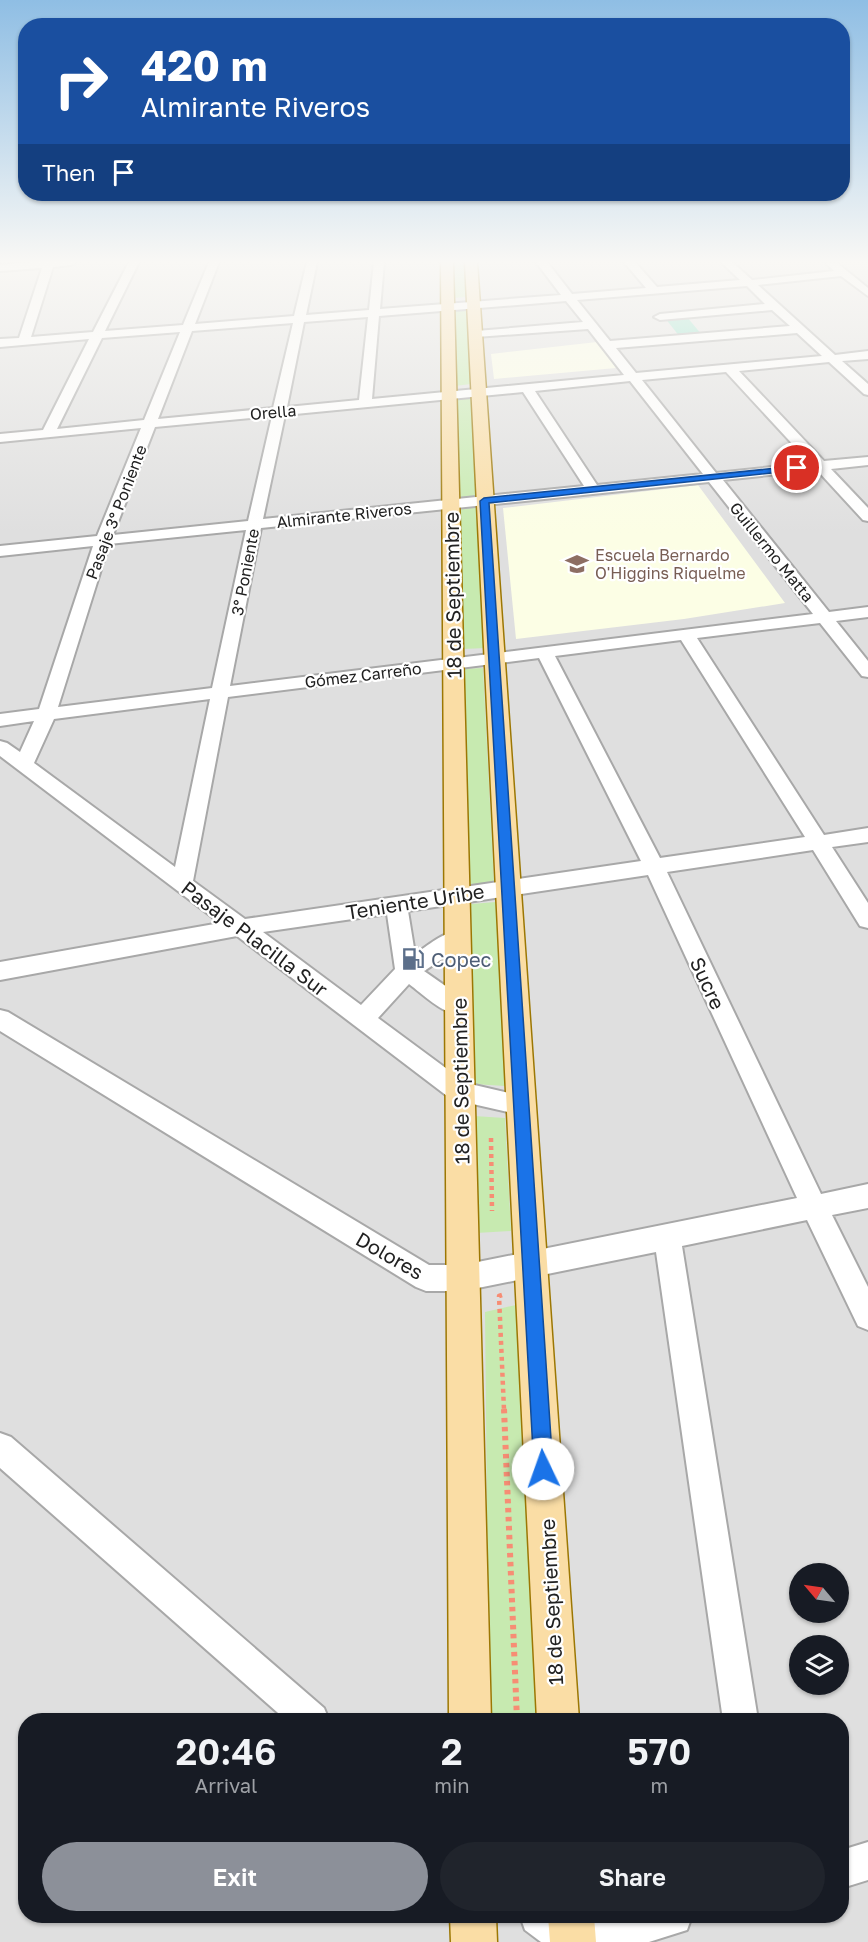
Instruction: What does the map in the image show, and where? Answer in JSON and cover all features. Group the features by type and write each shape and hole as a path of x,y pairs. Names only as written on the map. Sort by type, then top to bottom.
{"main road":[{"name":"18 de Septiembre","path":"448,353 460,1092 476,1137 477,1211 463,1278 470,1713"},
{"name":"18 de Septiembre","path":"477,353 484,501 558,1713"},
{"path":"474,1923 474,1942"},
{"path":"571,1923 572,1942"}],"street":[{"path":"48,434 89,353"},
{"name":"Pasaje 3° Poniente","path":"24,763 47,714 103,540 178,353"},
{"name":"3° Poniente","path":"182,882 254,525 293,353"},
{"path":"365,403 370,353"},
{"name":"Guillermo Matta","path":"612,353 868,672"},
{"path":"722,353 820,466 868,517"},
{"path":"826,353 868,391"},
{"name":"Orella","path":"0,438 868,355"},
{"path":"527,388 593,489"},
{"name":"Almirante Riveros","path":"0,551 868,461"},
{"name":"Gómez Carreño","path":"0,720 868,612"},
{"path":"686,634 868,920"},
{"name":"Sucre","path":"544,652 654,866 814,1207 868,1316"},
{"name":"Pasaje Placilla Sur","path":"0,747 460,1092 521,1105"},
{"name":"Teniente Uribe","path":"0,971 239,928 868,835"},
{"path":"396,904 407,971 459,1007"},
{"path":"363,1019 407,971 457,938"},
{"name":"Dolores","path":"0,1018 426,1278 532,1275 667,1238 868,1196"},
{"path":"667,1238 740,1713"},
{"path":"0,1448 304,1713"},
{"path":"849,1867 868,1861"},
{"path":"548,1923 572,1942"},
{"path":"579,1942 648,1923"}],"path":[{"path":"524,1138 476,1137 477,1211 528,1212"},
{"path":"517,1713 499,1296 532,1275"}],"shaded area":[{"path":"0,353 868,353 868,1942 0,1942"},
{"path":"605,353 616,368 494,379 491,354"},
{"path":"698,485 785,603 684,619 516,639 503,508"}],"green space":[{"path":"455,353 470,353 471,384 455,386"},
{"path":"472,397 477,500 458,502 457,398"},
{"path":"478,507 486,648 463,649 457,510"},
{"path":"483,668 494,882 470,886 462,669"},
{"path":"496,902 505,1086 473,1084 471,904"},
{"path":"474,1116 505,1118 511,1231 476,1233"},
{"path":"516,1305 536,1713 489,1713 485,1312"}],"place":[{"name":"Escuela Bernardo O'Higgins Riquelme","path":"577,564"},
{"name":"Copec","path":"413,959"}],"route":[{"path":"543,1469 484,501 797,468"}]}
